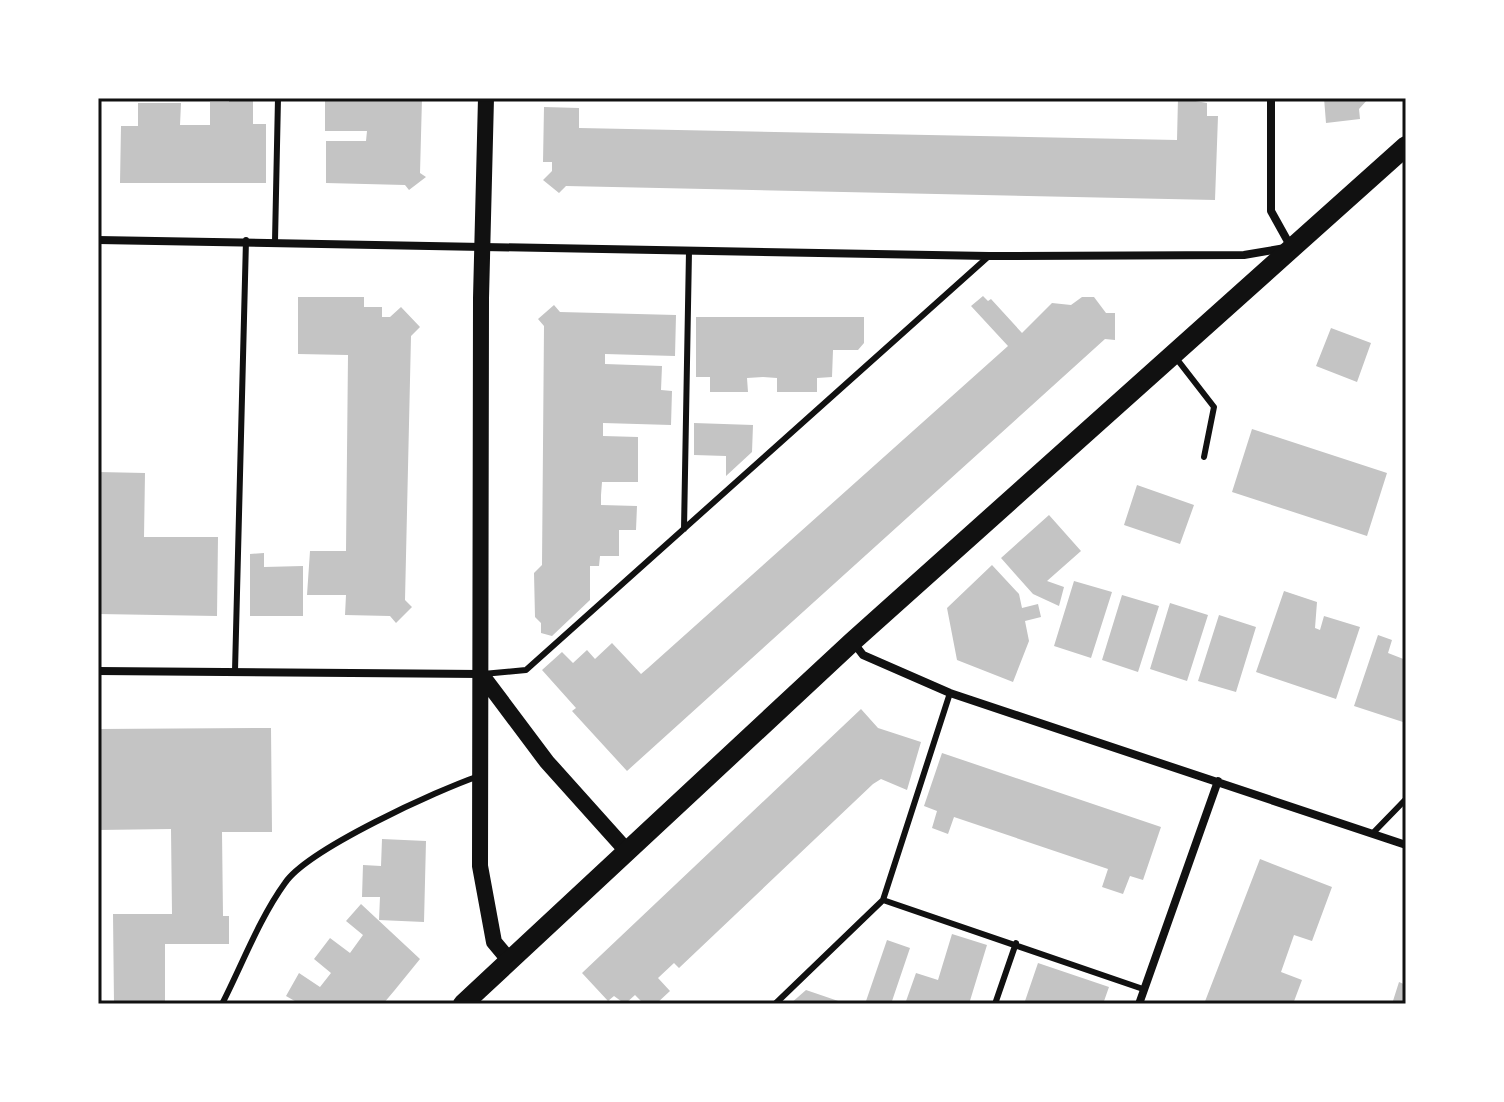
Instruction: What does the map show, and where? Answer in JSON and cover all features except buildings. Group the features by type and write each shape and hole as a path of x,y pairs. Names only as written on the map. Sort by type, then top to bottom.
{"main road":[{"path":"486,98 480,866 494,942 509,960"},
{"path":"472,1000 509,960 852,642 1406,146"},
{"path":"481,674 547,762 626,850"}],"street":[{"path":"98,240 246,240 483,249 989,256 1244,255 1291,247 1271,211 1271,98"},
{"path":"852,642 863,655 950,693 1406,845"},
{"path":"98,671 481,674"},
{"path":"1139,1004 1218,781"}],"lane":[{"path":"275,241 278,98"},
{"path":"235,671 246,240"},
{"path":"684,529 689,251"},
{"path":"481,674 526,670 989,256"},
{"path":"1173,354 1214,407 1204,457"},
{"path":"775,1004 883,900 950,693"},
{"path":"222,1004 286,881 322,852 440,789 479,776"},
{"path":"1373,833 1406,799"},
{"path":"883,900 1143,989"},
{"path":"995,1004 1016,943"}]}
